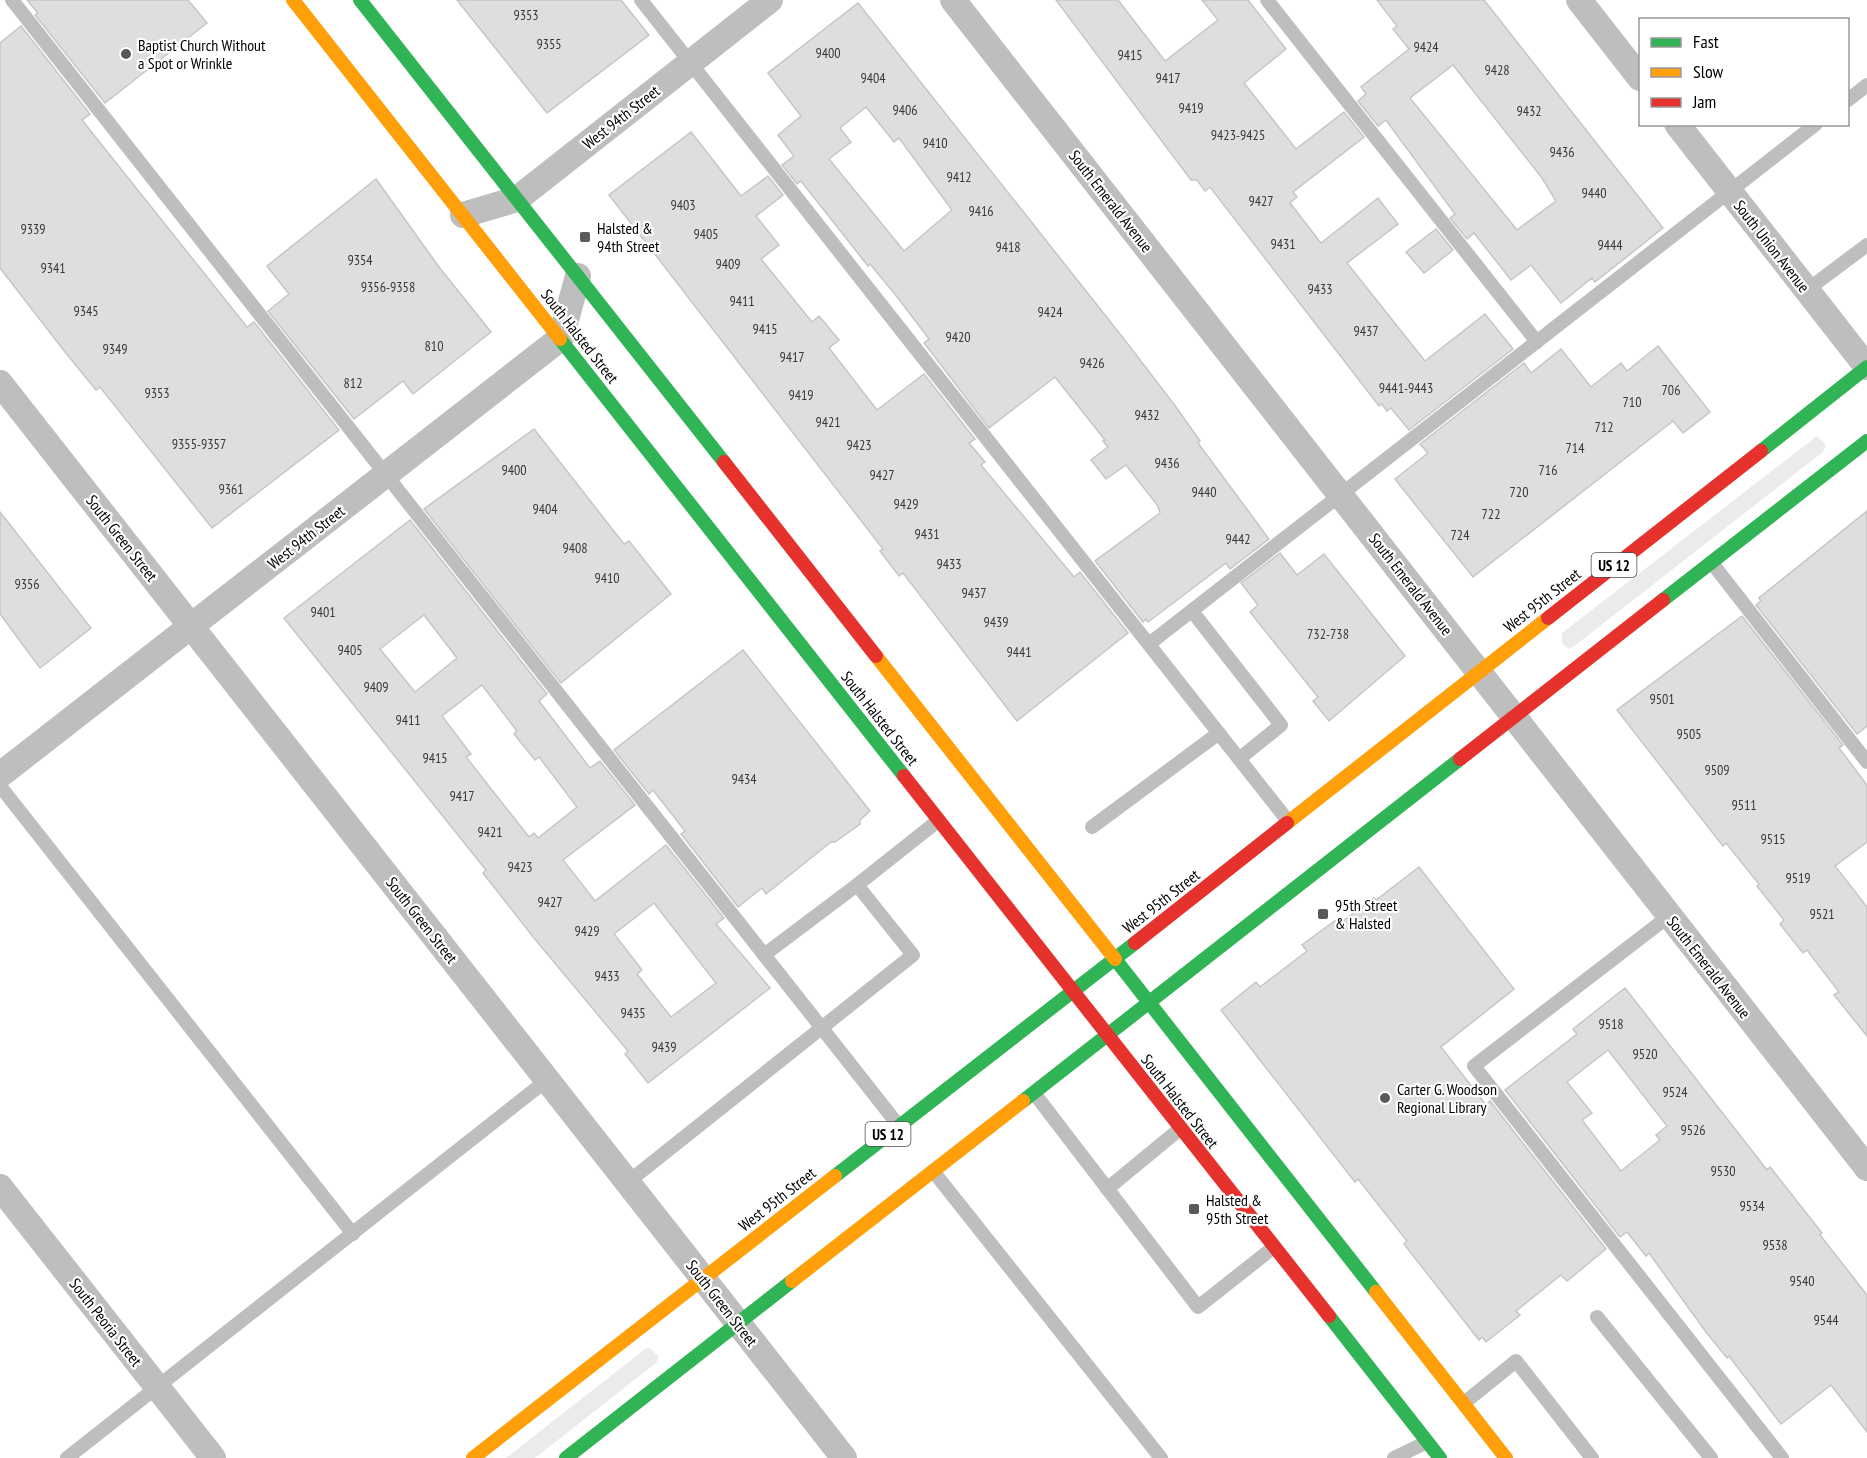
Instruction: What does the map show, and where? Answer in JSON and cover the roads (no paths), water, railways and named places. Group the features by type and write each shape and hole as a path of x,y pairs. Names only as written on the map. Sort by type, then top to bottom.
{"main road":[{"name":"South Halsted Street","path":"293,0 1440,1458"},
{"path":"360,0 1506,1458"},
{"name":"West 95th Street","path":"472,1458 1073,991 1867,367"},
{"path":"566,1458 1867,441"}],"street":[{"name":"West 94th Street","path":"463,215 517,199 770,0"},
{"name":"South Emerald Avenue","path":"953,0 1867,1168"},
{"path":"1579,0 1639,75"},
{"name":"South Union Avenue","path":"1679,126 1867,367"},
{"path":"561,339 578,276"},
{"name":"West 94th Street","path":"0,775 561,339"},
{"name":"South Green Street","path":"0,383 844,1458"},
{"name":"South Peoria Street","path":"0,1187 213,1458"}],"lane":[{"path":"12,0 898,1126"},
{"path":"641,0 1288,821"},
{"path":"1268,0 1537,342"},
{"path":"1849,99 1867,85"},
{"path":"1149,644 1813,126"},
{"path":"1807,290 1867,245"},
{"path":"1712,563 1867,762"},
{"path":"1192,610 1281,725 1239,759"},
{"path":"1092,827 1219,733"},
{"path":"0,786 353,1234"},
{"path":"764,955 939,820"},
{"path":"627,1182 913,955 857,885"},
{"path":"1669,916 1474,1066 1782,1458"},
{"path":"67,1458 548,1080"},
{"path":"1034,1093 1198,1307 1275,1247"},
{"path":"1107,1189 1181,1128"},
{"path":"933,1171 1161,1458"},
{"path":"1597,1317 1711,1458"},
{"path":"1464,1403 1516,1361 1592,1458"},
{"path":"1394,1458 1427,1442"}],"place":[{"name":"Baptist Church Without a Spot or Wrinkle","path":"126,54"},
{"name":"Halsted & 94th Street","path":"585,237"},
{"name":"95th Street & Halsted","path":"1323,914"},
{"name":"Carter G. Woodson Regional Library","path":"1385,1098"},
{"name":"Halsted & 95th Street","path":"1194,1209"}]}
